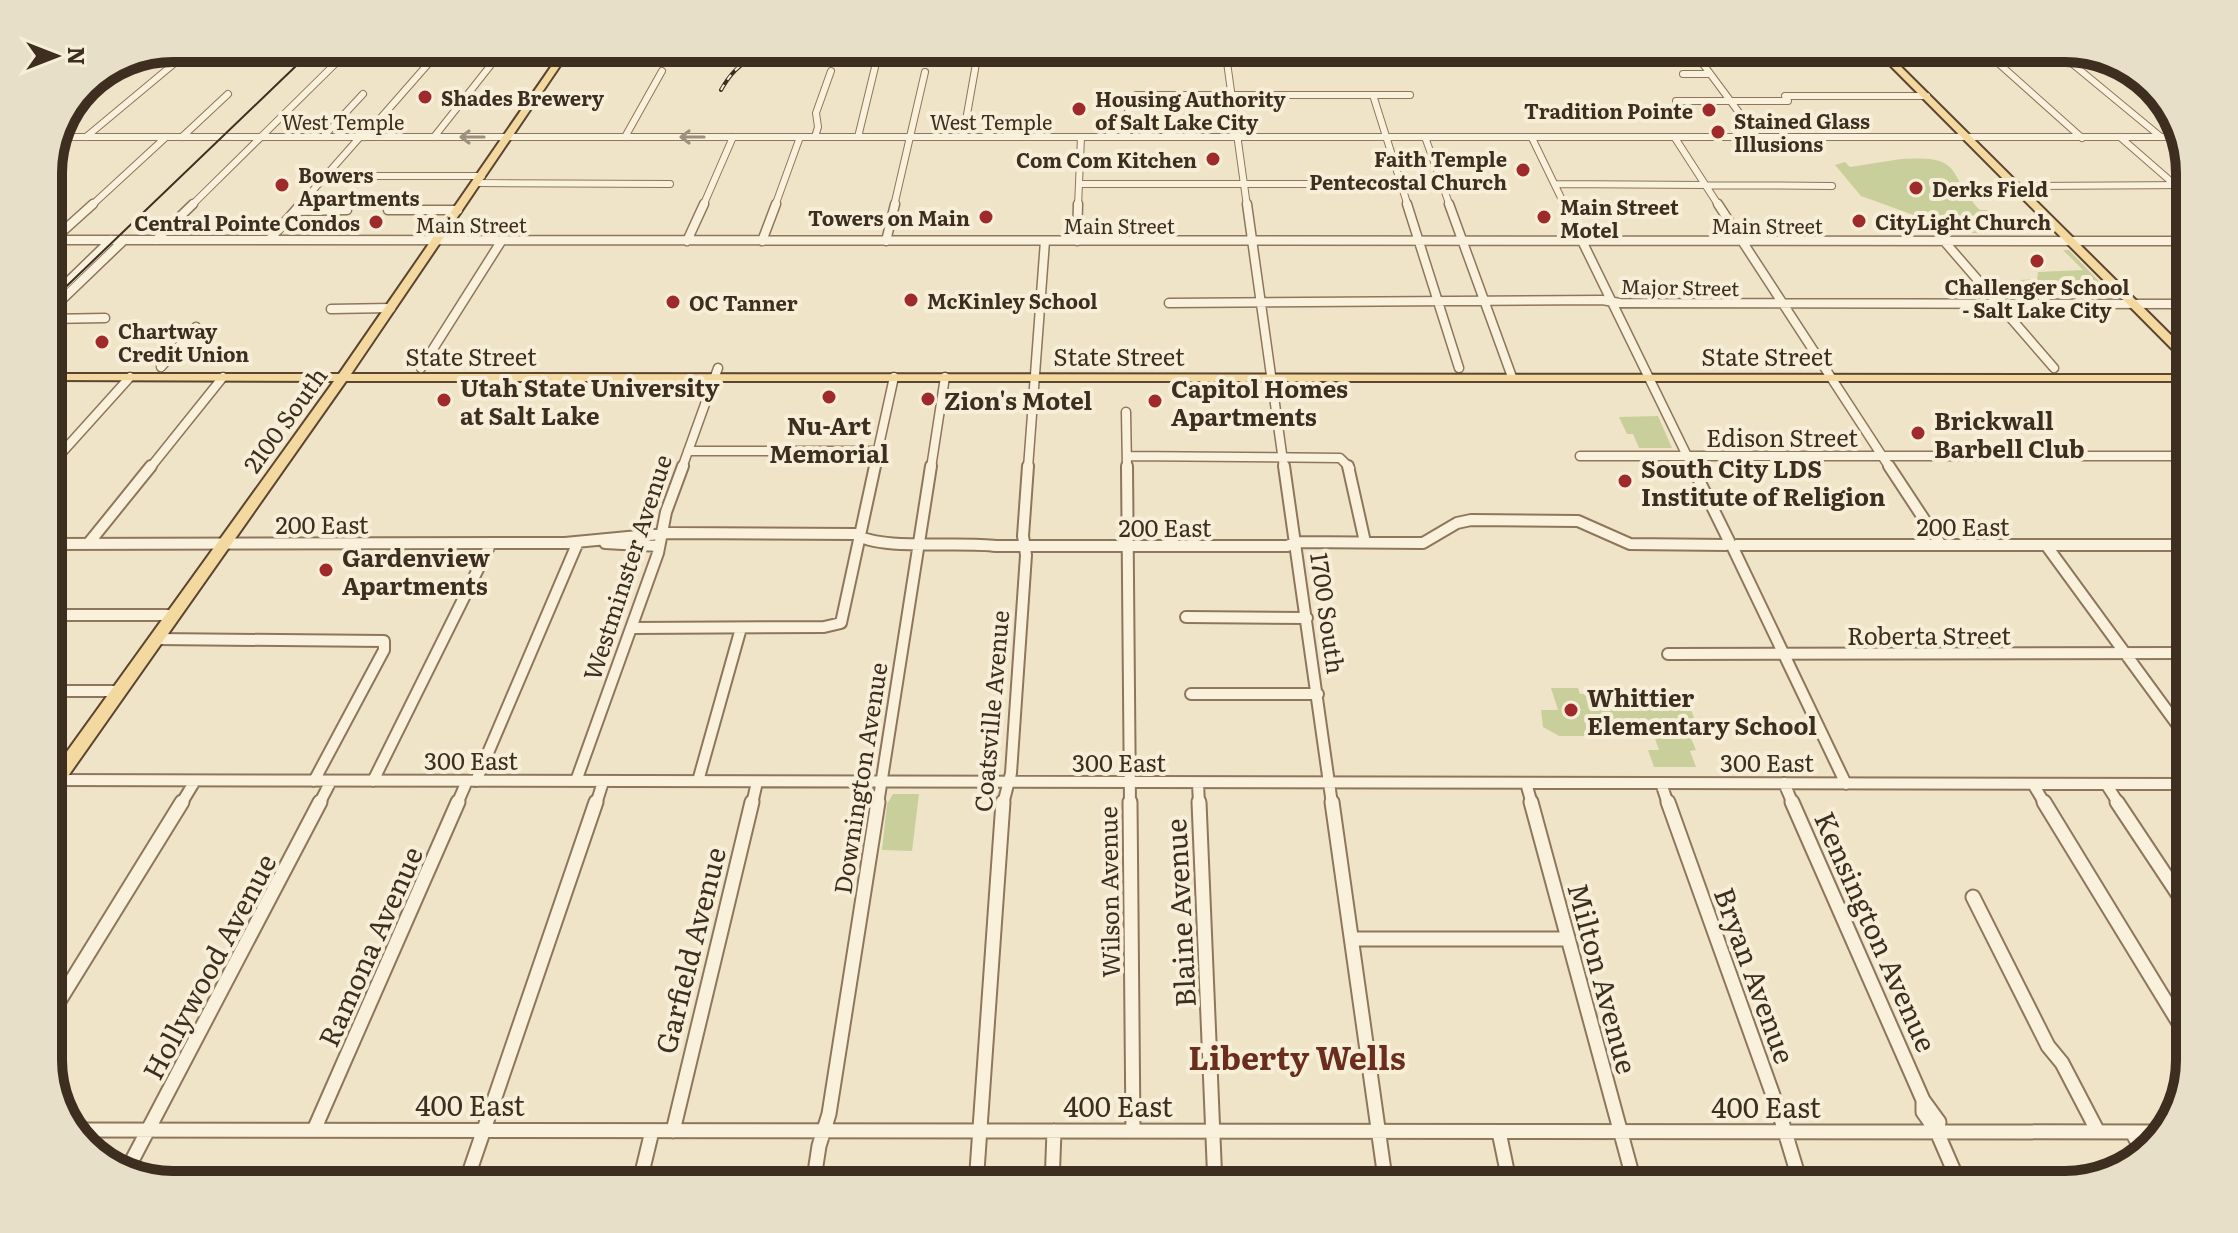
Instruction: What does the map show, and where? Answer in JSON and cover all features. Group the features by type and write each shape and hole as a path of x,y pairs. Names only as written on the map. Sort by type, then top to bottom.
{"main road":[{"name":"2100 South","path":"555,72 558,62"},
{"name":"2100 South","path":"62,769 347,372 555,72 566,62"},
{"path":"1894,62 2176,347"},
{"name":"State Street","path":"62,367 347,372 1828,373 2176,378"},
{"path":"97,377 114,372 151,372 161,367"},
{"name":"State Street","path":"62,377 223,377 421,368 894,377 1036,373"},
{"name":"State Street","path":"1273,373 1459,368 1510,373"},
{"name":"State Street","path":"1828,373 2176,368"}],"street":[{"path":"86,137 176,62"},
{"path":"156,240 337,62"},
{"path":"858,137 876,62"},
{"path":"963,137 976,62"},
{"name":"1700 South","path":"1227,62 1384,1171"},
{"path":"1701,62 1758,138"},
{"path":"1997,62 2082,138"},
{"path":"2071,62 2161,137"},
{"path":"269,240 428,64"},
{"path":"434,137 490,66"},
{"path":"625,137 662,71"},
{"path":"815,137 818,127 816,113 831,71"},
{"path":"886,241 925,72"},
{"path":"1683,74 1710,74"},
{"path":"182,137 228,94"},
{"path":"323,137 363,94"},
{"path":"1127,137 1127,110 1136,95 1410,95"},
{"path":"1373,95 1459,368"},
{"path":"1676,101 1927,96"},
{"name":"West Temple","path":"68,137 2170,137"},
{"path":"62,229 166,137"},
{"path":"687,241 733,137"},
{"path":"762,241 800,137"},
{"path":"1077,241 1081,137"},
{"path":"1425,137 1510,373"},
{"path":"2120,137 2176,186"},
{"name":"Kensington Avenue","path":"1532,138 1846,784"},
{"path":"1675,138 1941,545"},
{"path":"325,176 670,184"},
{"path":"1079,184 1400,184"},
{"path":"1555,184 1832,186"},
{"path":"2016,186 2176,186"},
{"path":"295,211 347,210"},
{"path":"388,210 458,210"},
{"name":"Main Street","path":"62,240 2176,241"},
{"path":"62,287 111,240"},
{"path":"62,302 124,240"},
{"path":"421,368 502,240"},
{"name":"Coatsville Avenue","path":"977,1171 1003,809 1008,783 1045,241"},
{"path":"1944,241 2054,368"},
{"name":"Major Street","path":"1169,303 1484,300 2176,304"},
{"path":"331,309 391,308"},
{"path":"62,316 105,318"},
{"path":"161,367 196,327"},
{"name":"Westminster Avenue","path":"576,781 631,628 716,372"},
{"path":"62,452 130,377"},
{"path":"88,544 223,377"},
{"path":"631,628 838,625 844,617 894,377"},
{"name":"Downington Avenue","path":"816,1171 829,1114 945,377"},
{"name":"Wilson Avenue","path":"1126,412 1133,1131"},
{"path":"688,451 879,451"},
{"path":"1127,456 1337,457 1350,468 1365,542"},
{"name":"Edison Street","path":"1580,456 1984,456"},
{"path":"2082,456 2176,456"},
{"name":"200 East","path":"62,544 578,542 661,533 856,534 881,543 1287,546 1297,542 1423,543 1462,520 1578,521 1630,544 2176,545"},
{"name":"200 East","path":"595,541 627,546 659,546"},
{"name":"Ramona Avenue","path":"314,1130 578,542"},
{"path":"373,781 491,543"},
{"path":"2046,545 2176,723"},
{"path":"62,615 173,615"},
{"path":"1186,617 1307,618"},
{"path":"698,781 741,628"},
{"path":"156,639 384,641 384,650 314,781"},
{"name":"Roberta Street","path":"1668,654 2176,653"},
{"path":"62,691 118,691"},
{"path":"1191,694 1318,694"},
{"path":"62,996 195,781"},
{"name":"Hollywood Avenue","path":"131,1163 331,781"},
{"name":"300 East","path":"62,784 698,781 2176,784"},
{"path":"470,1171 603,782"},
{"name":"Garfield Avenue","path":"673,1131 757,782"},
{"name":"Blaine Avenue","path":"1198,783 1215,1171"},
{"name":"Milton Avenue","path":"1526,783 1631,1171"},
{"name":"Bryan Avenue","path":"1661,783 1797,1171"},
{"name":"Kensington Avenue","path":"1784,783 1923,1100 1923,1112 1937,1132 1954,1171"},
{"path":"2033,784 2176,1018"},
{"path":"2106,784 2176,891"},
{"path":"1973,897 2048,1046 2062,1063 2098,1132"},
{"path":"1352,939 1568,939"},
{"name":"400 East","path":"88,1130 2149,1132"},
{"path":"642,1171 652,1131"},
{"path":"1053,1171 1054,1131"},
{"path":"1499,1132 1507,1171"},
{"path":"2132,1132 2138,1143"}],"green space":[{"name":"Derks Field","path":"1901,159 1936,160 1945,164 1952,169 1980,210 1992,210 2010,233 1913,233 1910,230 1920,229 1916,222 1919,217 1861,196 1835,165 1845,162 1850,167"},
{"path":"2063,250 2069,250 2113,296 2014,295 2000,281 2037,279 2038,272 2083,270"},
{"path":"1658,416 1672,448 1639,448 1633,434 1627,434 1619,417"},
{"path":"1551,688 1578,688 1580,694 1685,694 1701,736 1690,736 1696,750 1690,751 1696,767 1654,767 1648,750 1659,750 1654,736 1559,736 1543,727 1541,710 1558,710"},
{"path":"893,794 919,794 912,851 882,850 887,804"}],"tram line":[{"path":"62,291 297,65 304,62"}],"railway":[{"path":"721,90 736,69 746,62"}],"place":[{"name":"Shades Brewery","path":"425,97"},
{"name":"Housing Authority of Salt Lake City","path":"1079,109"},
{"name":"Tradition Pointe","path":"1709,110"},
{"name":"Stained Glass Illusions","path":"1718,132"},
{"name":"Com Com Kitchen","path":"1213,159"},
{"name":"Faith Temple Pentecostal Church","path":"1523,170"},
{"name":"Bowers Apartments","path":"282,185"},
{"name":"Derks Field","path":"1916,188"},
{"name":"Towers on Main","path":"986,217"},
{"name":"Main Street Motel","path":"1544,217"},
{"name":"CityLight Church","path":"1859,221"},
{"name":"Central Pointe Condos","path":"376,222"},
{"name":"Challenger School - Salt Lake City","path":"2037,261"},
{"name":"McKinley School","path":"911,300"},
{"name":"OC Tanner","path":"673,302"},
{"name":"Chartway Credit Union","path":"102,342"},
{"name":"Nu-Art Memorial","path":"829,397"},
{"name":"Zion's Motel","path":"928,399"},
{"name":"Utah State University at Salt Lake","path":"444,400"},
{"name":"Capitol Homes Apartments","path":"1155,401"},
{"name":"Brickwall Barbell Club","path":"1918,433"},
{"name":"South City LDS Institute of Religion","path":"1625,481"},
{"name":"Gardenview Apartments","path":"326,570"},
{"name":"Whittier Elementary School","path":"1571,710"}],"district":[{"name":"Liberty Wells","path":"1297,1056"}]}
